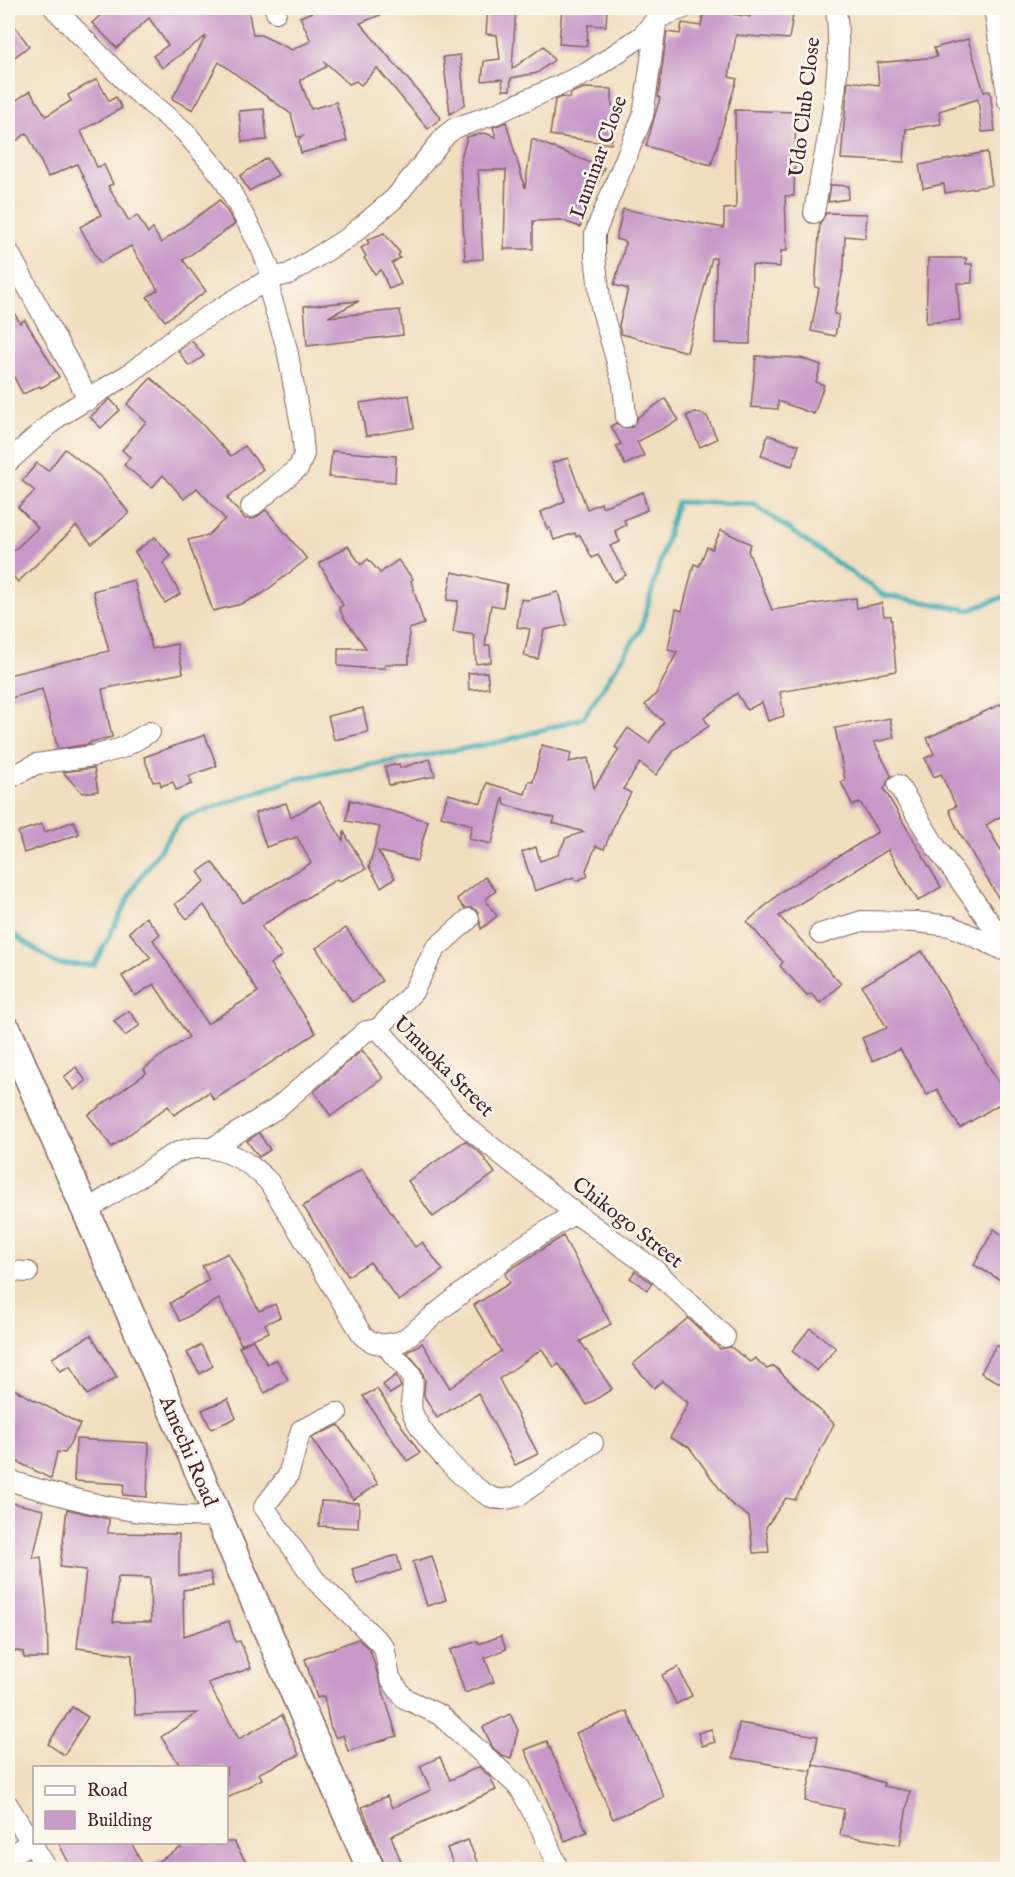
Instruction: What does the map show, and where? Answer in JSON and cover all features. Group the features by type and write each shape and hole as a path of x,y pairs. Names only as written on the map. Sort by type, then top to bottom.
{"main road":[{"name":"Amechi Road","path":"8,1031 371,1869"}],"street":[{"path":"54,8 131,87 184,131 224,179 261,248 272,278 270,293 287,349 302,430 303,454 299,467 251,507"},
{"path":"8,462 58,417 129,374 182,332 272,278 289,274 349,237 394,199 446,135 455,128 495,114 587,73 642,36 657,18 684,8"},
{"name":"Udo Club Close","path":"814,213 833,103 837,49 836,8"},
{"path":"994,8 1008,101"},
{"name":"Luminar Close","path":"626,417 623,384 601,308 594,245 595,233 643,116 657,18"},
{"path":"8,251 89,400"},
{"path":"8,779 36,764 93,756 122,748 150,732"},
{"path":"898,785 936,847 1002,929 1008,950"},
{"path":"378,1029 413,993 435,949 470,919"},
{"path":"820,934 862,921 916,922 951,926 1008,950"},
{"name":"Umuoka Street","path":"212,1148 268,1115 366,1031 378,1029 468,1128 498,1150"},
{"path":"86,1212 116,1189 141,1176 169,1156 191,1148 212,1148 239,1158 257,1169 269,1182 363,1336 371,1342 387,1345 402,1341 509,1255 575,1213"},
{"name":"Chikogo Street","path":"498,1150 575,1213 655,1270 725,1337"},
{"path":"8,1271 28,1272"},
{"path":"387,1345 394,1358 409,1372 412,1379 411,1406 423,1432 470,1480 492,1497 510,1499 518,1496 594,1443"},
{"path":"337,1413 301,1430 288,1476 264,1507 315,1580 384,1647 390,1678 404,1698 440,1715 520,1788 542,1828 559,1869"},
{"path":"8,1480 71,1500 186,1518 217,1516"},
{"path":"8,1805 48,1869"},
{"path":"8,1857 31,1842"}],"building":[{"path":"108,8 248,8 253,35 261,35 292,50 311,41 300,17 321,8 398,8 360,23 441,118 428,129 377,68 361,85 356,81 349,84 325,62 326,67 300,80 311,109 336,102 347,141 301,153 298,140 303,136 297,137 291,114 219,62 193,110 172,99 206,36 162,68 153,56 168,45 149,18 117,48 92,23"},
{"path":"488,8 516,8 512,69 544,46 554,60 537,73 511,78 510,90 503,90 502,79 482,81 484,61 500,59 497,35 486,34"},
{"path":"562,8 607,8 606,26 588,25 587,46 559,44"},
{"path":"765,8 783,8 782,13 793,15 789,39 736,35 729,77 737,79 711,165 646,146 660,98 658,97 667,32 680,34 682,23 701,26 704,10 750,17 751,9 764,11"},
{"path":"8,17 29,46 8,62"},
{"path":"968,39 984,92 990,91 995,131 982,132 978,99 939,111 941,124 906,129 904,162 841,159 848,81 879,85 877,63 937,57 934,48"},
{"path":"460,55 465,104 450,114 443,57"},
{"path":"97,79 109,101 116,97 122,108 81,131 97,167 104,165 113,184 108,186 129,221 137,215 148,233 153,229 161,243 220,200 235,224 183,260 206,291 165,321 147,297 158,290 131,246 100,263 80,227 101,215 77,164 48,177 27,133 8,147 8,106 30,91 46,116 71,101 68,95"},
{"path":"584,88 612,89 612,106 617,107 611,144 550,135 555,100 562,97 570,98 571,93"},
{"path":"264,109 267,140 242,142 239,111"},
{"path":"735,110 796,112 794,196 785,196 787,251 781,251 780,267 752,265 750,344 715,343 716,258 712,258 687,352 621,334 619,325 628,289 614,285 626,242 616,239 623,209 724,228 724,209 736,208"},
{"path":"506,122 525,188 532,139 604,168 580,227 561,220 533,221 533,249 504,249 506,170 478,170 483,259 465,260 460,161 467,137 484,133 496,137 493,127"},
{"path":"987,152 992,185 945,193 944,184 923,188 919,165"},
{"path":"267,158 278,175 249,191 240,176"},
{"path":"831,185 849,186 848,199 828,202"},
{"path":"826,213 867,214 865,238 845,236 844,266 834,314 839,315 835,336 811,331 819,288 815,287 820,223"},
{"path":"384,233 400,253 398,255 400,258 392,263 401,284 389,289 381,270 375,274 364,258 366,256 361,248 369,243 367,240"},
{"path":"928,258 966,258 966,264 972,264 972,283 957,283 960,320 926,323"},
{"path":"359,301 328,317 400,310 403,335 307,346 304,306"},
{"path":"8,302 20,323 25,320 59,377 41,388 40,386 23,394 8,366"},
{"path":"192,341 204,356 189,366 178,351"},
{"path":"756,356 801,358 821,365 816,382 824,385 814,414 778,401 778,409 751,407"},
{"path":"151,378 200,422 231,456 245,446 263,469 227,498 245,519 254,519 266,510 307,559 262,594 241,604 213,611 188,540 208,535 225,519 197,488 184,499 163,475 152,488 124,465 130,457 122,450 146,422 127,404"},
{"path":"409,395 414,428 366,436 360,403"},
{"path":"110,399 120,410 101,428 90,417"},
{"path":"665,399 679,420 637,442 644,456 625,465 616,446 621,444 611,426 616,423 622,428 632,427 638,417"},
{"path":"695,412 707,416 717,439 700,447 686,416"},
{"path":"768,435 799,445 792,466 761,456"},
{"path":"65,449 102,478 129,513 92,544 76,526 18,582 8,571 8,556 38,528 18,507 35,491 22,481 37,463 48,471"},
{"path":"332,451 396,456 395,482 329,477"},
{"path":"568,458 587,509 601,503 602,507 643,492 647,510 624,520 626,525 615,531 620,542 610,546 626,575 614,582 598,555 592,558 580,535 576,537 575,533 554,540 550,528 547,529 541,512 565,501 552,463"},
{"path":"721,530 751,544 748,551 772,610 856,598 857,608 882,603 884,616 891,616 896,671 780,692 784,716 768,721 762,702 747,710 737,693 704,718 709,726 675,749 656,775 640,763 623,789 631,793 604,849 596,846 586,870 588,876 576,881 574,877 535,891 522,852 536,847 540,861 558,855 566,838 584,832 553,823 555,818 505,805 503,797 492,844 469,839 472,825 441,816 448,794 481,803 487,783 525,794 529,781 533,782 542,745 571,753 569,762 588,758 594,788 619,750 615,747 628,728 649,743 664,722 645,705 656,694 677,652 668,650 676,609 682,611 694,564 699,566 707,547 712,549"},
{"path":"155,537 171,556 163,563 180,594 165,603 135,552"},
{"path":"348,546 361,565 368,559 380,573 398,560 413,579 411,581 424,624 409,629 409,664 385,664 385,668 338,666 338,648 366,648 344,618 339,608 343,605 319,563"},
{"path":"452,572 507,584 503,607 491,605 485,646 490,645 491,662 476,664 474,635 453,632 458,601 447,600"},
{"path":"134,580 152,649 177,644 183,673 102,689 112,737 90,742 90,744 58,749 42,689 8,699 8,675 109,651 93,591"},
{"path":"558,592 567,625 544,630 538,659 524,656 530,629 517,627 521,599 528,600"},
{"path":"487,672 489,688 469,690 468,673"},
{"path":"1008,701 1008,812 986,825 1008,862 1008,914 958,830 949,810 956,806 941,774 934,777 925,758 934,754 927,738"},
{"path":"363,708 368,732 334,740 328,716"},
{"path":"890,718 894,738 874,742 891,775 884,789 941,887 918,901 888,850 779,916 841,984 820,1003 811,994 807,995 780,966 783,962 747,922 782,891 878,832 860,802 853,806 841,782 845,780 835,728"},
{"path":"205,735 217,766 189,776 192,784 176,790 173,782 161,786 160,781 153,782 144,757"},
{"path":"430,759 435,776 389,785 385,767 399,764 400,768"},
{"path":"94,768 98,791 82,793 63,772"},
{"path":"350,800 428,821 417,861 378,851 395,878 381,887 369,867 380,827 346,821"},
{"path":"320,801 343,841 344,832 366,869 339,881 337,879 261,926 282,956 270,964 316,1033 214,1100 209,1092 174,1115 168,1106 112,1147 88,1115 146,1073 144,1069 158,1058 189,1037 154,984 135,996 122,976 151,958 129,932 146,917 160,934 153,940 207,1024 258,992 204,905 187,919 175,904 205,881 198,872 212,862 243,903 311,863 297,837 266,847 255,813 286,803 291,817"},
{"path":"74,821 79,834 24,853 18,832 42,824 45,832"},
{"path":"485,877 496,891 485,900 497,916 481,929 478,912 472,908 464,908 457,899"},
{"path":"346,928 382,981 352,1002 316,948"},
{"path":"922,951 1008,1099 960,1128 937,1089 927,1095 900,1049 872,1061 862,1038 887,1028 862,986"},
{"path":"129,1011 140,1025 125,1036 114,1021"},
{"path":"362,1050 383,1078 331,1116 314,1092"},
{"path":"76,1067 86,1081 74,1090 64,1077"},
{"path":"259,1133 270,1150 259,1157 247,1141"},
{"path":"465,1141 481,1154 495,1173 433,1217 408,1181"},
{"path":"362,1169 415,1247 422,1242 443,1270 399,1301 370,1262 348,1276 303,1206"},
{"path":"994,1229 1008,1239 1008,1272 1002,1281 974,1265"},
{"path":"563,1236 611,1324 580,1341 612,1389 587,1405 559,1364 554,1367 542,1349 499,1379 538,1454 515,1465 478,1393 437,1418 424,1396 425,1380 421,1369 407,1352 422,1343 450,1388 501,1351 474,1305 510,1283 505,1274 514,1267"},
{"path":"228,1253 259,1311 275,1304 280,1317 265,1324 269,1332 252,1339 267,1364 276,1359 288,1380 265,1393 239,1347 252,1340 241,1344 219,1299 180,1321 170,1303 209,1280 202,1266"},
{"path":"635,1271 652,1283 647,1290 630,1278"},
{"path":"688,1318 720,1349 731,1347 750,1362 755,1358 767,1369 774,1366 834,1424 795,1500 786,1498 766,1527 769,1552 753,1553 749,1517 730,1503 689,1447 670,1438 688,1403 662,1381 654,1388 633,1364"},
{"path":"810,1328 836,1348 817,1371 792,1351"},
{"path":"91,1335 117,1377 87,1395 70,1366 60,1371 52,1358"},
{"path":"201,1345 213,1366 200,1374 187,1353"},
{"path":"996,1345 1008,1351 1008,1387 981,1373"},
{"path":"396,1375 401,1387 390,1394 383,1385"},
{"path":"8,1386 80,1424 65,1453 57,1452 51,1479 8,1457"},
{"path":"377,1389 420,1453 407,1461 363,1396"},
{"path":"228,1399 236,1418 211,1429 202,1410"},
{"path":"339,1425 378,1484 353,1500 311,1438"},
{"path":"76,1439 149,1443 147,1497 123,1495 124,1484 74,1481"},
{"path":"321,1501 359,1503 358,1528 319,1526"},
{"path":"8,1502 44,1510 33,1558 41,1557 47,1612 48,1658 24,1658 23,1652 8,1650"},
{"path":"67,1509 109,1519 108,1533 179,1534 179,1576 210,1572 213,1586 183,1590 184,1636 229,1621 235,1642 240,1641 251,1668 208,1683 239,1739 282,1715 299,1755 259,1773 262,1779 228,1798 228,1766 180,1766 161,1737 197,1713 135,1715 132,1655 77,1648 86,1570 60,1567","holes":["118,1577 150,1578 151,1622 113,1622"]},
{"path":"397,1555 401,1570 357,1584 352,1569"},
{"path":"432,1556 446,1600 427,1606 413,1562"},
{"path":"501,1636 506,1649 485,1658 494,1682 465,1693 450,1650 478,1641 479,1644"},
{"path":"358,1639 370,1650 397,1736 348,1751 343,1735 336,1738 330,1726 324,1696 317,1698 305,1659"},
{"path":"678,1667 692,1696 676,1704 662,1675"},
{"path":"72,1707 88,1717 64,1755 48,1744"},
{"path":"627,1711 664,1797 613,1819 576,1733"},
{"path":"510,1714 518,1730 511,1758 493,1748 483,1727"},
{"path":"739,1723 818,1736 812,1770 813,1765 850,1772 884,1783 883,1786 910,1791 900,1845 840,1835 844,1809 805,1801 812,1771 733,1758"},
{"path":"711,1729 715,1742 702,1746 698,1733"},
{"path":"547,1741 587,1832 565,1841 525,1750"},
{"path":"440,1757 450,1780 479,1767 490,1777 496,1790 391,1836 404,1869 386,1869 362,1807 387,1796 392,1808 431,1790 420,1766"},
{"path":"468,1840 480,1869 455,1869 447,1848"},
{"path":"234,1842 250,1869 145,1869 181,1848 179,1844"},
{"path":"59,1844 132,1844 145,1869 72,1869"}],"waterway":[{"path":"8,931 57,964 94,965 138,881 182,818 295,779 500,742 583,718 641,629 677,502 753,504 883,595 970,610 1008,595"}]}
